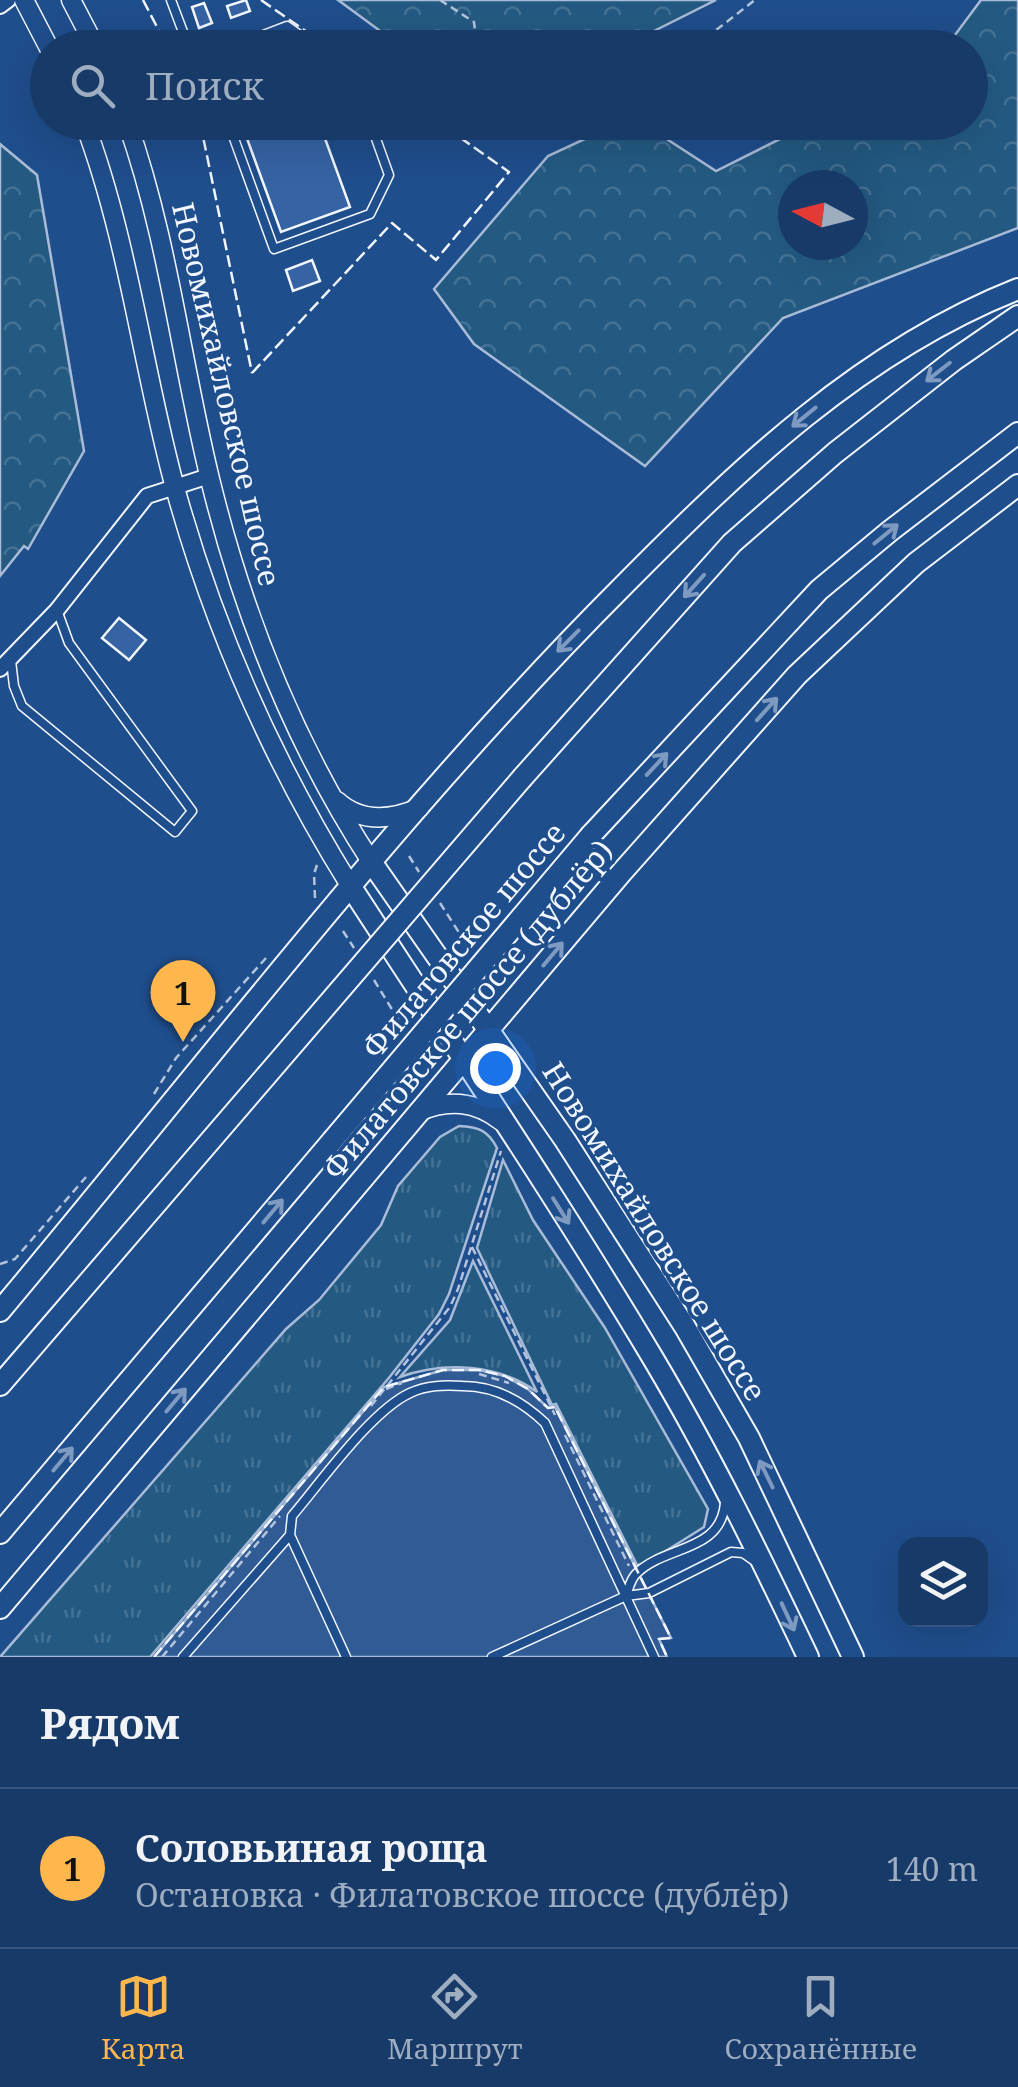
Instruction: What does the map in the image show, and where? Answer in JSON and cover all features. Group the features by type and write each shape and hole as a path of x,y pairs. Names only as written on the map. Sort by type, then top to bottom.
{"main road":[{"path":"4,1301 530,679 756,456 855,376 972,306 1018,288"},
{"name":"Филатовское шоссе","path":"0,1385 523,778 732,543 850,442 954,360 1018,316"},
{"name":"Филатовское шоссе","path":"0,1534 591,835 819,590 1018,432"},
{"name":"Филатовское шоссе (дублёр)","path":"0,1608 680,804 798,675 916,563 1018,486"},
{"name":"Новомихайловское шоссе","path":"372,864 490,1028 686,1328 748,1438 853,1657"},
{"path":"352,887 654,1361 726,1489 808,1657"}],"street":[{"path":"0,6 8,0"},
{"path":"24,0 40,30"},
{"path":"71,0 87,30"},
{"path":"90,140 109,201 174,485 209,601 283,770 352,887"},
{"name":"Новомихайловское шоссе","path":"132,140 156,217 209,476 239,587 270,672 310,758 372,864"},
{"path":"5,662 58,610 147,496 209,476"},
{"path":"331,795 344,808 378,818 403,815 420,807"},
{"path":"418,1112 434,1105 478,1106 509,1129"}],"lane":[{"path":"171,0 183,30"},
{"path":"235,140 274,249 370,214 388,174 376,140"},
{"path":"5,662 22,706 175,832 192,811 69,643 58,610"},
{"path":"346,1657 290,1535 292,1516 392,1404 426,1387 473,1386 502,1393 528,1407 545,1423 654,1657"},
{"path":"626,1596 638,1571 711,1535 721,1525 726,1489"},
{"path":"183,1657 290,1535"},
{"path":"492,1657 626,1596 649,1593 730,1552 743,1553 768,1575"}],"path":[{"path":"440,0 474,22 475,30"},
{"path":"716,30 755,0"},
{"path":"409,856 419,872"},
{"path":"312,907 317,865"},
{"path":"439,902 479,964"},
{"path":"343,930 353,947"},
{"path":"151,1098 176,1058 274,949"},
{"path":"374,979 404,1027"},
{"path":"372,1404 450,1307 502,1151"},
{"path":"0,1264 15,1259 92,1170"},
{"path":"472,1246 556,1416"},
{"path":"162,1657 285,1510"}],"green space":[{"path":"338,0 716,0 656,30 379,30"},
{"path":"981,0 1018,0 1018,228 783,318 645,466 474,344 434,289 548,156 582,140 668,140 716,171 778,140 988,140 988,30 959,30"},
{"path":"0,144 37,175 84,451 28,549 24,546 0,576"},
{"path":"459,1126 482,1131 497,1148 439,1314 150,1657 0,1657 286,1329 319,1300 381,1225 398,1186 440,1137"},
{"path":"503,1160 533,1220 605,1328 708,1509 704,1527 645,1564 637,1565 556,1404 552,1405 477,1248"},
{"path":"473,1261 537,1392 505,1376 471,1368 435,1369 400,1377 450,1320"}],"shaded area":[{"path":"443,1370 479,1370 505,1376 528,1389 548,1408 555,1407 671,1638 659,1639 667,1657 154,1657 384,1387"}],"building":[{"path":"246,0 250,11 231,18 227,6"},
{"path":"204,3 212,23 199,28 192,7"},
{"path":"248,140 326,140 350,207 281,232"},
{"path":"312,260 320,281 293,291 286,270"},
{"path":"119,618 146,640 129,660 102,638"}],"fence":[{"path":"143,0 159,30"},
{"path":"261,0 304,30"},
{"path":"204,140 252,373"},
{"path":"252,373 392,223 436,260 509,172 464,140"},
{"path":"154,1657 384,1387 443,1370 479,1370 505,1376 528,1389 548,1408 555,1407 671,1638 659,1639 667,1657"}],"place":[{"name":"Соловьиная роща","path":"183,1042"}]}
